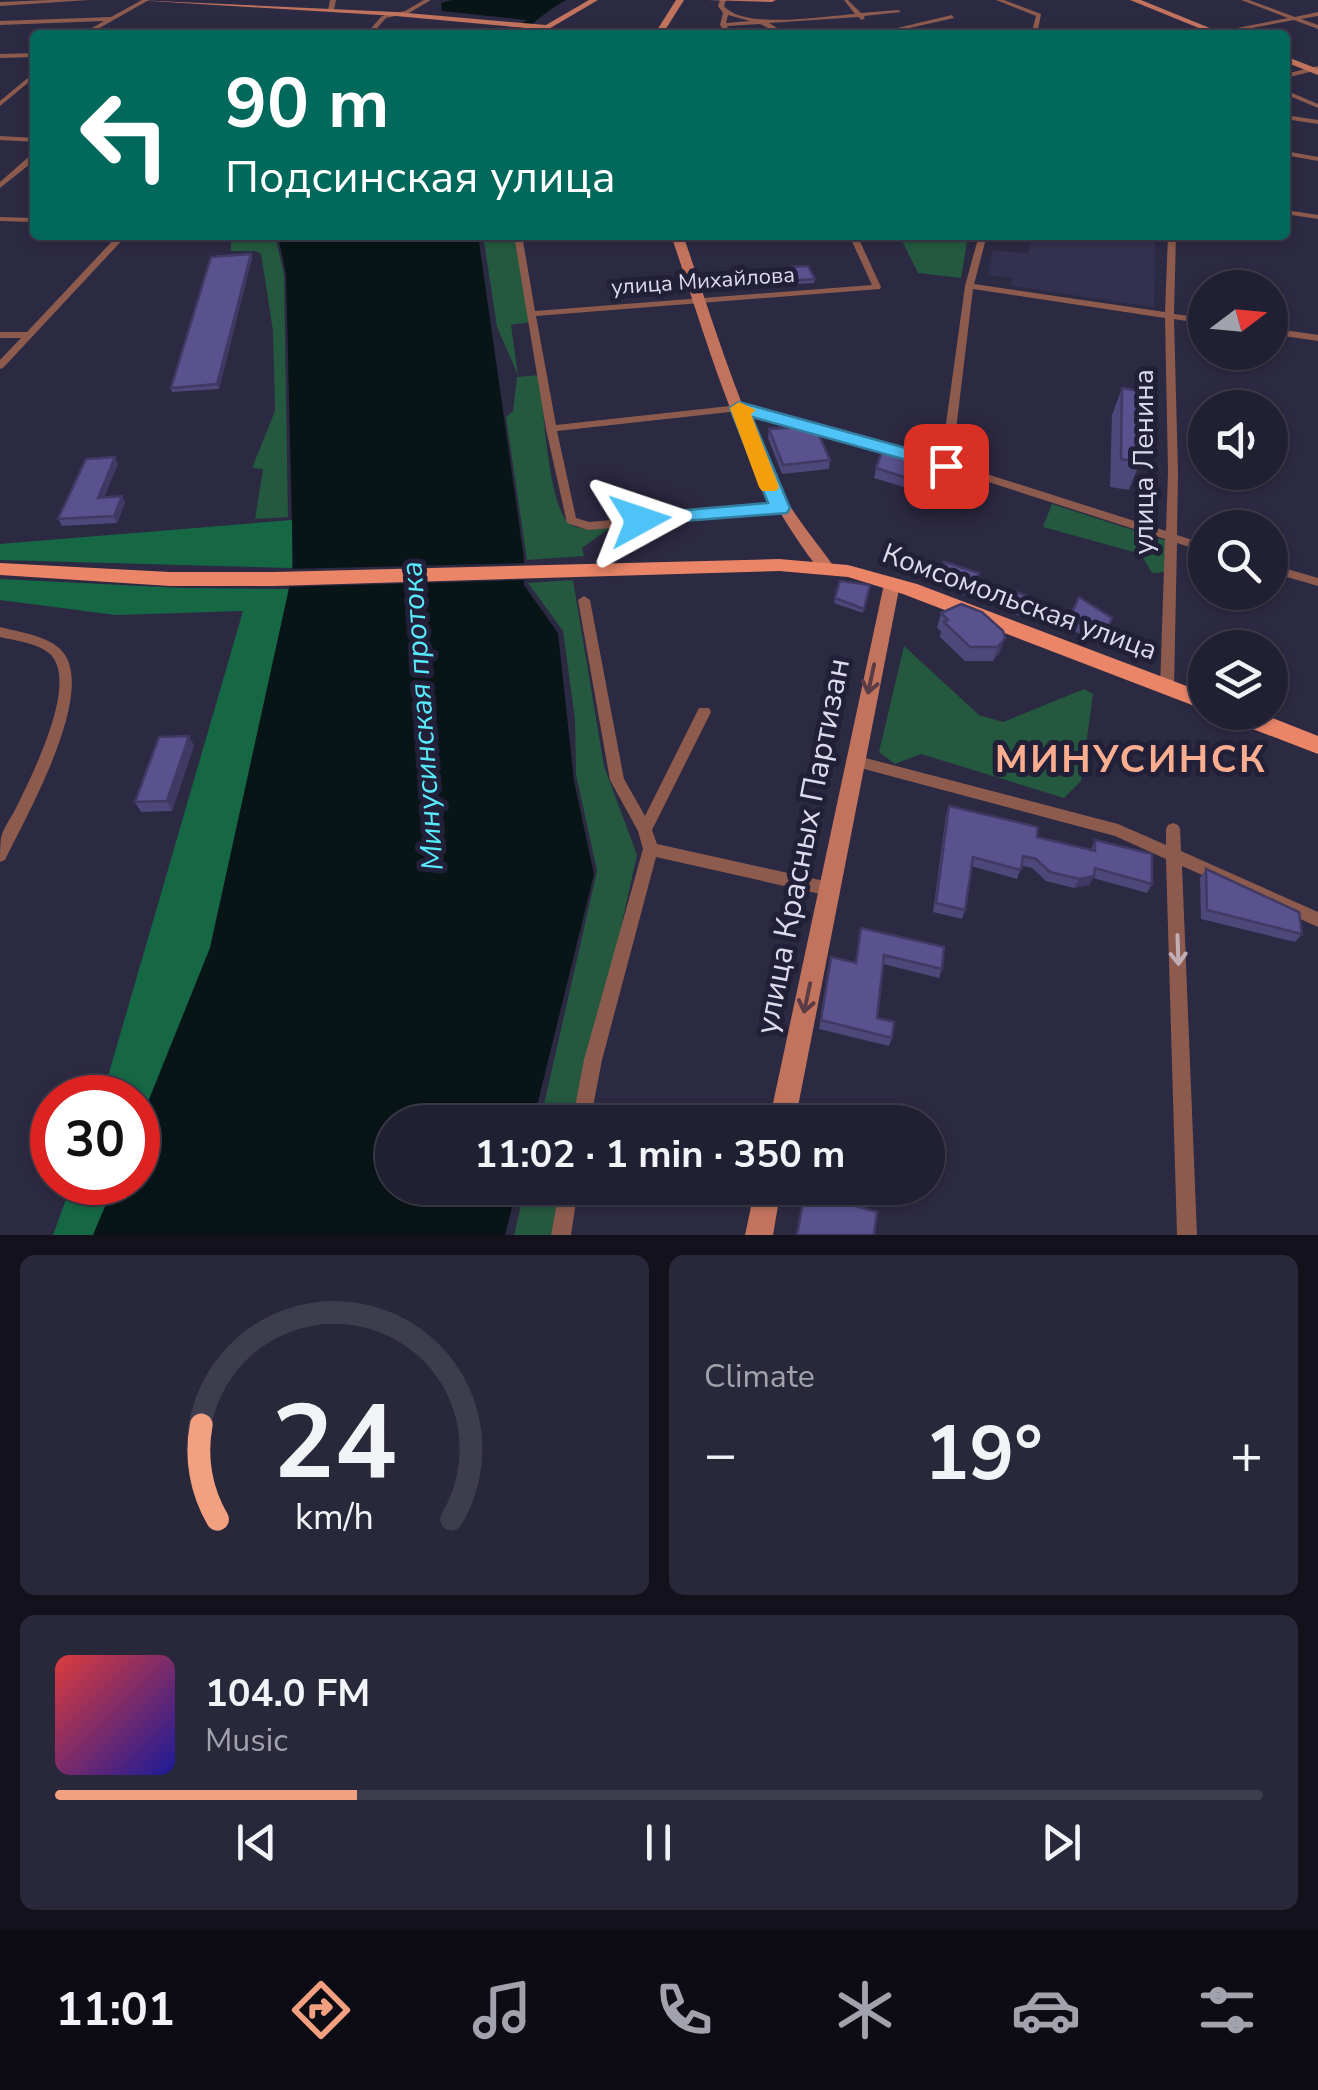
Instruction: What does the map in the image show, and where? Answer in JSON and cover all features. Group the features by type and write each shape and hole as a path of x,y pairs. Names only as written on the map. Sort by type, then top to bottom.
{"main road":[{"name":"Комсомольская улица","path":"0,569 274,579 826,568 892,584 1188,696"},
{"path":"1279,730 1318,745"}],"street":[{"path":"0,4 86,0"},
{"path":"93,30 142,0 332,5 542,30 594,0"},
{"path":"374,30 376,23 428,0"},
{"path":"661,30 680,0"},
{"path":"711,0 772,0"},
{"path":"722,0 726,30"},
{"path":"1003,0 1039,15 1035,30"},
{"path":"1134,0 1210,30"},
{"path":"1244,0 1318,27"},
{"path":"846,1 872,30"},
{"path":"726,12 776,30"},
{"path":"723,25 898,12"},
{"path":"1238,30 1318,14"},
{"path":"894,30 952,17"},
{"path":"0,23 113,19"},
{"path":"0,56 30,55"},
{"path":"1290,61 1316,70"},
{"path":"1290,75 1316,70"},
{"path":"0,104 30,78"},
{"path":"0,88 19,88"},
{"path":"1290,94 1318,106"},
{"path":"1290,119 1318,122"},
{"path":"0,138 30,140"},
{"path":"1290,154 1318,159"},
{"path":"0,186 30,160"},
{"path":"1290,213 1318,217"},
{"path":"0,219 30,220"},
{"path":"0,366 118,240"},
{"path":"519,240 551,430 571,520 579,524 780,508"},
{"path":"680,240 739,408 780,508 826,568"},
{"name":"улица Михайлова","path":"532,314 877,287 855,240"},
{"path":"946,466 969,286 981,240"},
{"name":"улица Ленина","path":"1167,688 1172,538 1168,315 1172,240"},
{"path":"969,286 1188,318"},
{"path":"1288,334 1318,338"},
{"path":"0,335 28,335"},
{"path":"551,430 739,408 946,466 1188,543"},
{"path":"1288,573 1318,582"},
{"name":"улица Красных Партизан","path":"785,1105 892,584"},
{"path":"584,600 616,780 645,830 650,849 593,1060 585,1105"},
{"path":"0,632 50,648 60,656 66,672 64,714 0,854"},
{"path":"645,830 704,712"},
{"path":"854,760 1118,830 1318,920"},
{"path":"1173,830 1188,1235"},
{"path":"650,849 829,889"},
{"path":"560,1235 566,1205"},
{"path":"759,1235 765,1205"}],"shaded area":[{"path":"1032,240 1155,240 1154,307 1011,286 1012,278 988,275 993,250 1028,254"}],"green space":[{"path":"231,240 276,240 284,275 288,517 255,519 263,469 252,468 275,411 273,331 261,254 231,251"},
{"path":"484,240 516,240 530,322 511,325 518,375 497,327"},
{"path":"902,240 967,240 961,278 918,273"},
{"path":"540,375 547,451 561,510 567,521 577,527 611,527 582,548 584,556 527,560 506,417 513,411 517,377"},
{"path":"1052,504 1167,541 1165,572 1152,573 1141,554 1043,527"},
{"path":"292,520 292,568 0,560 0,544"},
{"path":"0,579 289,589 210,948 159,1075 108,1075 243,611 116,615 0,600"},
{"path":"573,580 604,766 637,855 582,1105 544,1105 597,871 576,774 575,719 563,631 528,583"},
{"path":"904,646 979,715 1003,722 1084,689 1093,694 1081,781 1064,798 921,754 895,764 879,752"},
{"path":"64,1205 106,1205 93,1235 53,1235"},
{"path":"521,1205 560,1205 554,1235 514,1235"}],"water":[{"path":"566,0 525,30 511,30 527,20 442,11 441,3"},
{"name":"Минусинская протока","path":"279,240 479,240 524,558 524,585 558,633 574,781 594,874 537,1105 375,1105 375,1205 513,1205 505,1235 93,1235 106,1205 160,1205 159,1075 210,948 293,564 286,275"}],"pier":[{"path":"529,563 529,580 284,587 287,569"}],"building":[{"path":"251,254 217,384 171,388 211,257"},
{"path":"808,266 815,279 798,280 791,267"},
{"path":"1122,388 1140,391 1140,462 1121,459"},
{"path":"815,426 830,460 783,465 769,429"},
{"path":"883,449 930,463 919,482 876,468"},
{"path":"115,457 98,498 122,496 114,516 58,519 86,459"},
{"path":"944,562 979,573 972,587 937,575"},
{"path":"840,581 870,585 864,609 835,598"},
{"path":"1014,591 1042,602 1034,616 1006,606"},
{"path":"1079,597 1112,618 1106,632 1069,619"},
{"path":"961,604 982,612 1003,631 1005,638 998,647 970,647 944,622 948,620 941,613"},
{"path":"189,736 167,801 135,802 159,737"},
{"path":"949,806 1038,827 1037,837 1095,851 1095,840 1152,854 1152,884 1095,868 1094,876 1079,879 1050,872 1036,859 1023,856 1021,870 973,857 965,910 936,903"},
{"path":"1206,869 1299,912 1302,934 1207,910"},
{"path":"861,928 944,947 942,969 884,955 877,1018 894,1022 892,1038 821,1020 831,957 856,963"},
{"path":"802,1205 853,1205 877,1212 874,1235 797,1235"}],"slow traffic":[{"path":"747,410 739,408 769,487"}],"district":[{"name":"МИНУСИНСК","path":"1131,759"}],"route":[{"path":"640,520 780,508 739,408 946,466"}]}
